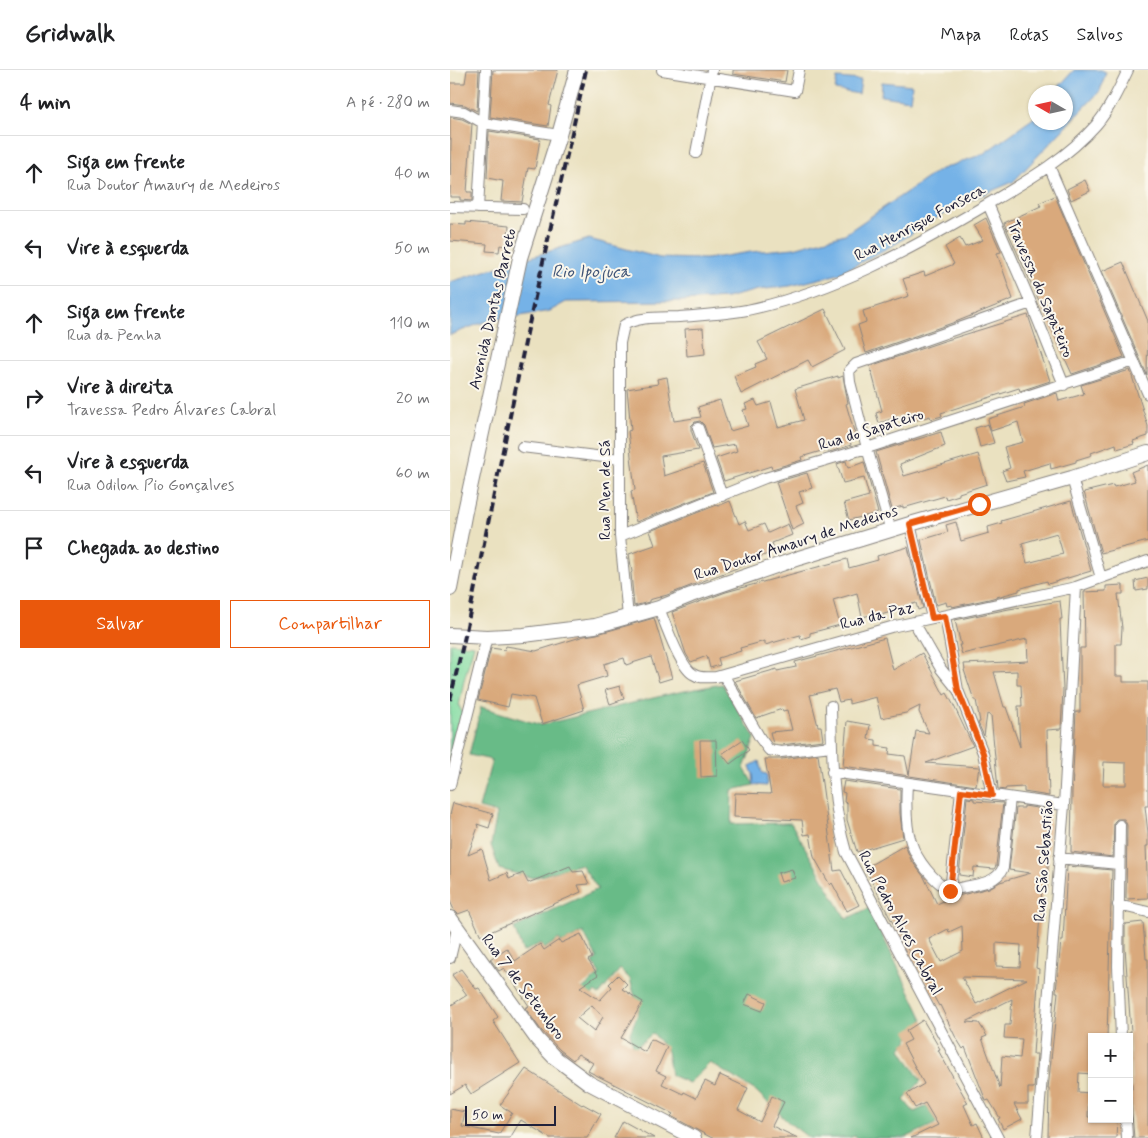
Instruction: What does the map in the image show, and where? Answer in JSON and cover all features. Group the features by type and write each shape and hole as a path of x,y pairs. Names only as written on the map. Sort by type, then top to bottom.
{"main road":[{"name":"Avenida Dantas Barreto","path":"450,590 465,511 520,258 559,135 577,70"},
{"name":"Rua Doutor Amaury de Medeiros","path":"450,635 487,637 595,626 659,608 799,558 1072,478 1148,453"},
{"name":"Rua 7 de Setembro","path":"453,924 537,1040 554,1057 589,1083 694,1138"}],"street":[{"path":"478,208 486,70"},
{"path":"662,70 711,74 795,91 799,70"},
{"name":"Rua Henrique Fonseca","path":"620,362 621,332 624,325 630,322 654,318 718,315 789,300 872,268 910,249 988,204 1066,154 1096,125 1116,94 1128,70"},
{"path":"696,153 711,74"},
{"path":"450,110 464,112 483,123 559,135"},
{"path":"1050,166 1148,394"},
{"name":"Travessa do Sapateiro","path":"988,204 1031,302 1064,385"},
{"path":"450,207 523,209"},
{"path":"891,530 848,374 850,368 856,364 1031,302"},
{"name":"Rua do Sapateiro","path":"620,536 765,478 867,448 1134,361"},
{"name":"Rua Men de Sá","path":"620,362 620,536 628,617"},
{"path":"698,428 722,496"},
{"path":"522,447 620,459"},
{"path":"1072,478 1101,578"},
{"path":"910,524 932,618"},
{"name":"Rua da Paz","path":"659,608 689,672 700,677 724,676 862,635 1076,587 1148,561"},
{"name":"Rua São Sebastião","path":"1037,1138 1064,805 1076,587"},
{"path":"945,616 958,690 983,753 992,795"},
{"path":"914,622 941,669 958,690"},
{"path":"450,785 487,637"},
{"path":"724,676 760,738 770,750 781,752 832,746"},
{"name":"Rua Pedro Alves Cabral","path":"831,706 832,772 842,839 850,863 998,1138"},
{"path":"832,772 1064,805"},
{"path":"907,783 910,842 920,862 942,886 950,891"},
{"path":"950,891 961,791"},
{"path":"950,891 958,887 997,877 1003,868 1010,798"},
{"path":"1120,825 1118,966 1122,1033"},
{"path":"1060,858 1118,864"},
{"path":"1118,905 1148,912"},
{"path":"450,958 453,924"},
{"path":"1126,1123 1127,1138"}],"green space":[{"path":"450,643 474,645 459,706 463,714 450,760"},
{"path":"722,684 755,738 744,768 754,785 732,790 731,824 791,823 846,919 869,908 923,1019 901,1049 921,1081 904,1100 914,1112 927,1106 937,1123 905,1138 857,1138 856,1136 847,1138 809,1138 788,1122 756,1091 710,1063 689,1083 671,1075 667,1051 653,1033 634,1049 630,1033 639,1011 630,979 620,969 599,995 595,992 589,998 582,989 600,974 593,963 597,958 583,932 562,943 559,939 544,949 541,943 523,952 514,928 598,889 581,864 533,878 499,869 491,845 497,813 479,808 492,760 469,755 481,707 541,725 674,693"}],"water":[{"name":"Rio Ipojuca","path":"1074,70 1101,70 1106,72 1100,91 1073,119 1073,85 1060,85"},
{"path":"837,78 861,80 859,94 835,90"},
{"path":"882,82 912,85 910,100 881,96"},
{"name":"Rio Ipojuca","path":"1028,122 1028,130 1063,130 1013,182 970,200 931,221 897,243 839,274 790,286 758,290 726,298 682,301 566,302 550,311 484,322 450,335 450,282 589,239 660,258 706,259 794,248 845,234 939,170 983,154"},
{"path":"759,761 762,773 767,774 767,786 754,785 750,766"}],"building":[{"path":"467,70 479,70 477,111 465,105 450,103 450,83 465,83"},
{"path":"493,70 558,70 549,105 551,106 548,126 490,117"},
{"path":"733,70 787,70 785,82 733,74"},
{"path":"450,117 462,119 472,124 467,192 472,192 472,201 460,200 460,197 450,197"},
{"path":"489,131 540,139 535,169 528,168 522,202 501,201 503,181 487,178"},
{"path":"1085,180 1090,191 1071,200 1067,189"},
{"path":"1055,196 1124,357 1072,374 1004,223 1041,206 1039,203"},
{"path":"986,218 1001,252 997,253 1013,299 958,321 866,353 858,325 866,322 863,311 909,296 903,279 924,272 925,276 954,264 945,247 960,238 965,247 983,240 974,225"},
{"path":"466,222 509,226 507,246 500,245 499,252 486,251 487,244 450,241 450,224 466,225"},
{"path":"1123,262 1148,321 1147,375 1102,271"},
{"path":"825,309 845,350 812,367 808,360 741,394 734,376 756,367 755,364 767,359 758,342"},
{"path":"1028,315 1050,381 1020,391 1019,388 941,413 942,416 931,419 930,416 914,421 911,413 879,423 876,413 882,411 870,366"},
{"path":"703,328 705,354 687,356 685,329"},
{"path":"1130,370 1148,426 1148,436 1133,441 1134,444 1117,449 1116,444 1091,453 1092,455 1076,460 1076,462 1051,469 1050,463 1023,471 1025,477 1006,481 1002,471 1010,468 1004,447 1023,442 1018,422 991,431 988,419 1025,407 1024,404 1057,393 1059,401 1084,394 1081,385"},
{"path":"838,376 838,378 843,376 848,403 846,404 856,438 850,440 851,445 828,452 828,449 801,457 802,460 772,469 771,466 724,481 716,458 737,451 735,444 712,448 704,425 700,421 695,422 691,426 691,430 698,450 661,456 664,476 703,463 713,492 636,522 631,491 635,490 628,431 631,430 627,389 658,384 657,379 667,377 674,421 701,417 698,407 720,400 730,431 748,426 743,410 747,409 745,404 755,400 758,406 771,402 778,427 804,420 795,389"},
{"path":"988,424 994,443 980,447 975,428"},
{"path":"941,432 945,446 900,464 904,476 978,454 987,484 946,499 945,496 903,508 903,506 892,509 876,452"},
{"path":"846,461 848,468 864,462 878,513 849,520 844,503 869,496 864,478 843,483 837,464"},
{"path":"1148,465 1148,541 1101,553 1084,492 1135,481 1131,472"},
{"path":"807,473 812,488 799,492 803,503 796,506 804,524 792,530 776,482"},
{"path":"730,501 739,524 745,521 749,530 764,524 768,533 788,524 792,535 772,543 775,551 760,557 760,559 634,606 629,554 655,545 650,531"},
{"path":"1071,501 1091,571 1048,584 1047,581 1032,585 1019,589 1019,591 989,599 952,607 952,605 947,606 946,602 936,605 921,540 948,532 946,525 956,522 961,541 989,533 988,527 1002,523 1001,521","holes":["1057,533 1063,554 1027,563 1022,543"]},
{"path":"908,547 923,608 918,610 916,603 881,615 880,613 862,617 857,593 833,600 840,625 810,633 810,636 801,639 800,635 765,645 765,641 740,648 741,651 718,658 720,665 710,668 707,656 691,662 686,654 672,612 726,592 847,559 849,568 878,560 877,556"},
{"path":"1148,578 1148,589 1136,591 1135,581"},
{"path":"1123,585 1123,594 1118,594 1122,628 1121,644 1116,644 1116,676 1123,676 1123,682 1148,682 1148,806 1145,806 1148,833 1148,846 1146,846 1148,898 1126,899 1127,825 1124,819 1117,819 1114,822 1113,857 1071,852 1076,712 1080,712 1080,648 1085,648 1084,592 1106,591 1106,586","holes":["1104,762 1126,763 1126,785 1103,785"]},
{"path":"1060,601 1063,690 1061,729 1047,730 1049,796 1024,792 1024,787 1006,788 1005,790 998,789 991,715 987,714 984,736 978,723 980,722 976,700 974,700 964,670 964,664 1028,661 1027,639 962,654 955,620","holes":["1017,671 1017,685 1021,685 1022,706 1018,706 1020,747 1006,707 1004,707 994,672"]},
{"path":"654,618 672,678 659,682 651,657 626,665 624,658 604,664 607,676 577,685 584,710 542,724 534,698 511,694 508,707 478,700 491,648 505,650 506,646 536,651 584,636"},
{"path":"885,638 893,670 922,653 944,695 947,693 973,746 926,763 979,767 976,786 843,766 847,721 870,725 868,739 876,740 876,746 890,748 889,754 905,756 909,775 916,731 929,733 919,712 920,706 906,713 881,718 876,697 849,704 849,700 839,702 835,689 810,695 818,726 821,726 823,740 781,745 773,744 770,732 792,730 787,710 783,711 782,709 756,718 735,681 777,669 777,671 796,667 795,662"},
{"path":"620,686 624,699 610,704 605,690"},
{"path":"700,740 716,740 717,776 701,777"},
{"path":"742,740 749,750 730,764 722,754"},
{"path":"818,754 834,871 841,870 859,905 847,911 832,883 830,885 814,857 810,834 804,835 802,820 734,817 735,793 771,794 765,759 782,759"},
{"path":"844,781 900,789 903,838 857,852 847,820 847,803 844,802 845,793 842,792"},
{"path":"967,798 974,799 974,801 1003,803 996,866 994,869 974,867 973,877 959,875"},
{"path":"453,803 493,814 489,828 477,824 478,827 468,855 482,849 491,880 507,873 509,879 523,873 528,883 570,866 573,872 583,871 589,884 578,885 581,892 481,936 469,910 458,914 450,901 450,815"},
{"path":"1024,806 1049,810 1050,821 1047,889 1042,889 1036,968 1039,969 1033,1054 1037,1054 1034,1088 1028,1088 1028,1104 1014,1104 1022,1119 1003,1129 998,1119 1000,1118 989,1100 986,1101 965,1047 963,1049 955,1036 940,1005 889,916 865,868 905,845 911,860 924,877 937,904 950,898 989,888 1000,882 1031,873 1009,870 1016,808 1024,808","holes":["962,926 963,951 941,962 929,939 948,929 949,932","996,943 1021,945 1020,967 996,966","962,977 1027,979 976,1004","1012,999 1010,1025 1005,1025 1004,1038 1022,1039 1020,1058 1002,1056 1000,1088 982,1038 987,1036 979,1023 966,1022"]},
{"path":"1067,866 1112,870 1107,1033 1088,1033 1088,1074 1079,1073 1078,1092 1088,1093 1088,1123 1117,1123 1116,1138 1048,1138 1048,1089 1061,941 1063,941"},
{"path":"792,869 795,878 781,882 778,873"},
{"path":"1143,922 1146,959 1148,959 1148,1138 1134,1138 1133,1033 1129,1033 1131,1032 1125,924"},
{"path":"581,934 592,958 588,960 598,975 580,987 600,1000 612,987 609,984 618,975 627,984 622,989 643,1002 621,1038 645,1052 651,1039 667,1047 656,1071 666,1076 662,1084 696,1098 705,1081 715,1086 720,1075 748,1088 738,1110 760,1122 772,1096 784,1102 772,1126 798,1138 712,1138 671,1116 673,1114 588,1071 593,1063 578,1054 573,1060 560,1050 541,1030 525,1008 529,1006 504,968 499,971 490,959 507,948 515,961 540,944 544,950 559,940 561,943","holes":["592,1005 603,1017 594,1032 577,1018"]},
{"path":"461,969 476,989 479,988 498,1017 493,1021 520,1063 471,1094 465,1085 450,1094 450,1006 467,995 452,975"},
{"path":"749,994 766,1002 762,1011 744,1004"},
{"path":"923,1020 968,1103 964,1105 973,1125 977,1123 984,1138 911,1138 938,1125 925,1103 915,1108 907,1094 924,1084 903,1044 911,1040 906,1031"},
{"path":"526,1069 582,1105 601,1114 587,1138 550,1138 521,1120 510,1138 450,1138 450,1109 465,1112 462,1126 499,1134 512,1113 500,1105"},
{"path":"623,1121 654,1138 614,1138"}],"railway":[{"path":"450,700 465,636 527,333 586,70"}],"route":[{"path":"950,891 961,791 992,795 980,743 958,690 945,616 932,618 910,524 979,504"}]}
